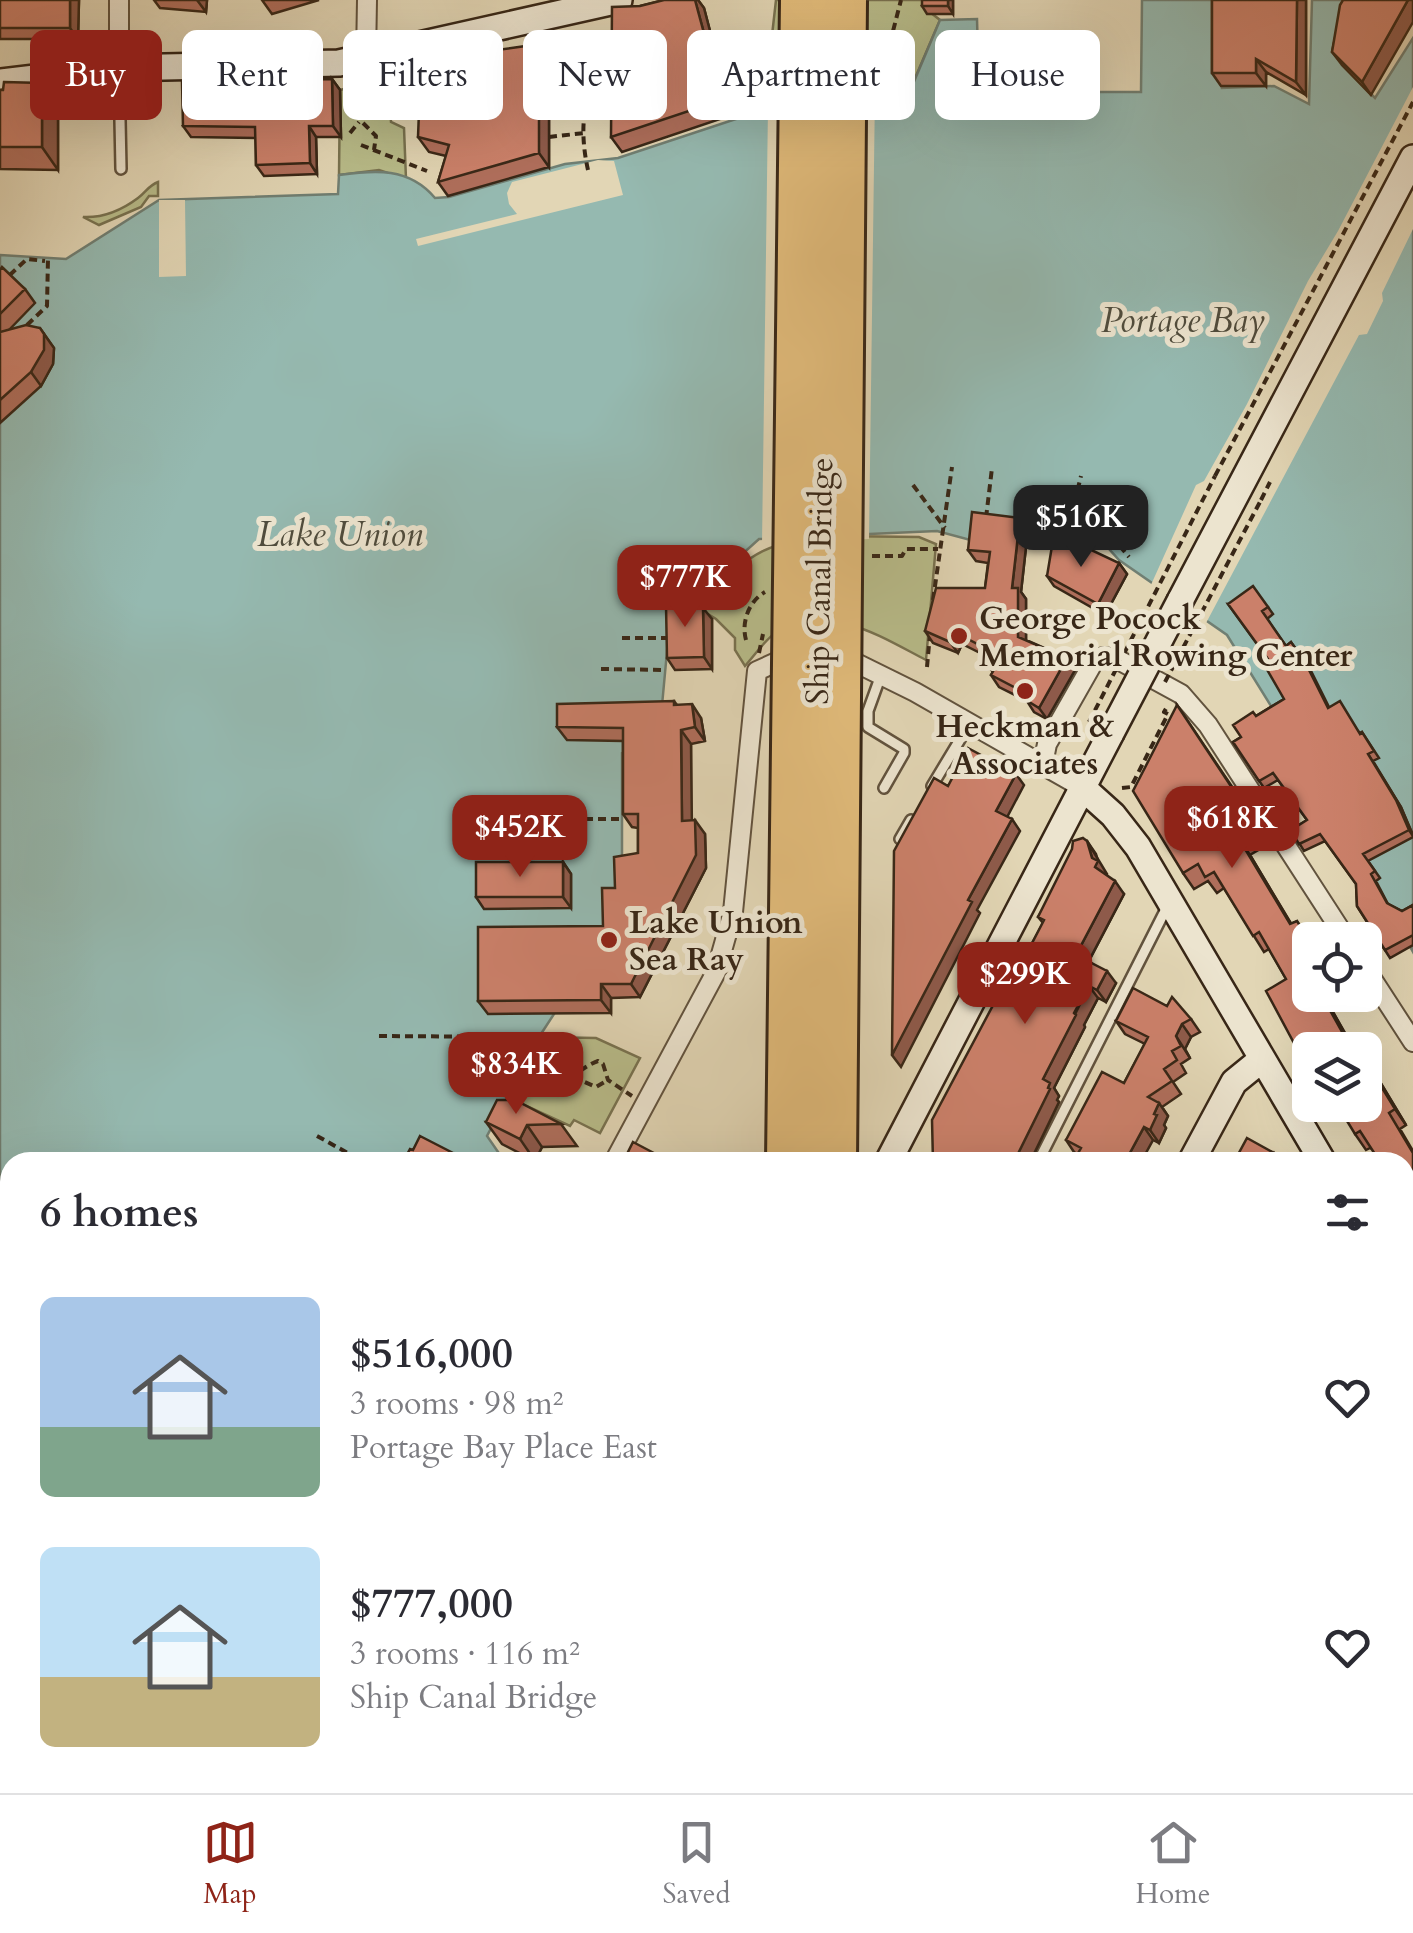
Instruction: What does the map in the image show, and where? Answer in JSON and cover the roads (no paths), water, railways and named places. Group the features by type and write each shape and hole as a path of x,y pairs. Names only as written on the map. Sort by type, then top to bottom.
{"highway":[{"name":"Ship Canal Bridge","path":"783,1152 798,0"},
{"name":"Ship Canal Bridge","path":"812,1152 826,0"},
{"name":"Ship Canal Bridge","path":"840,1152 850,0"}],"street":[{"path":"120,0 120,30"},
{"path":"367,0 368,30"},
{"path":"499,30 590,4 619,0"},
{"path":"162,67 343,64"},
{"path":"0,82 30,78"},
{"path":"901,1150 1082,788 1100,728 1286,400 1413,158"},
{"path":"619,1152 716,972 733,912 757,671 817,643 1043,764 1082,788 1126,830 1317,1152"},
{"path":"1043,764 1047,744 1093,663 1103,656 1114,658 1175,691 1196,708 1335,922"},
{"path":"1382,994 1413,1042"},
{"path":"1196,1152 1234,1082 1261,1060"}],"lane":[{"path":"120,120 120,169"},
{"path":"881,675 868,710 868,727 904,749 884,788"},
{"path":"929,791 970,723"},
{"path":"900,840 919,807"},
{"path":"1043,1152 1169,902"}],"water":[{"name":"Lake Union","path":"1142,0 1221,0 1222,88 1274,86 1309,104 1312,0 1359,0 1342,65 1375,98 1413,38 1413,952 1312,772 1227,635 1119,560 1100,539 1079,528 1034,528 978,518 974,541 937,531 759,539 670,619 659,738 622,753 622,876 599,945 539,1037 487,1136 498,1152 0,1152 0,255 66,259 159,200 338,194 339,175 366,172 403,176 435,198 449,197 565,164 618,158 733,120 915,120 915,79 935,32 935,120 1100,120 1100,92 1141,92"},
{"name":"Lake Union","path":"977,19 977,30 936,30 940,20"}],"place":[{"name":"George Pocock Memorial Rowing Center","path":"959,636"},
{"name":"Heckman & Associates","path":"1025,691"},
{"name":"Lake Union Sea Ray","path":"609,940"}],"water label":[{"name":"Portage Bay","path":"1183,320"}]}
